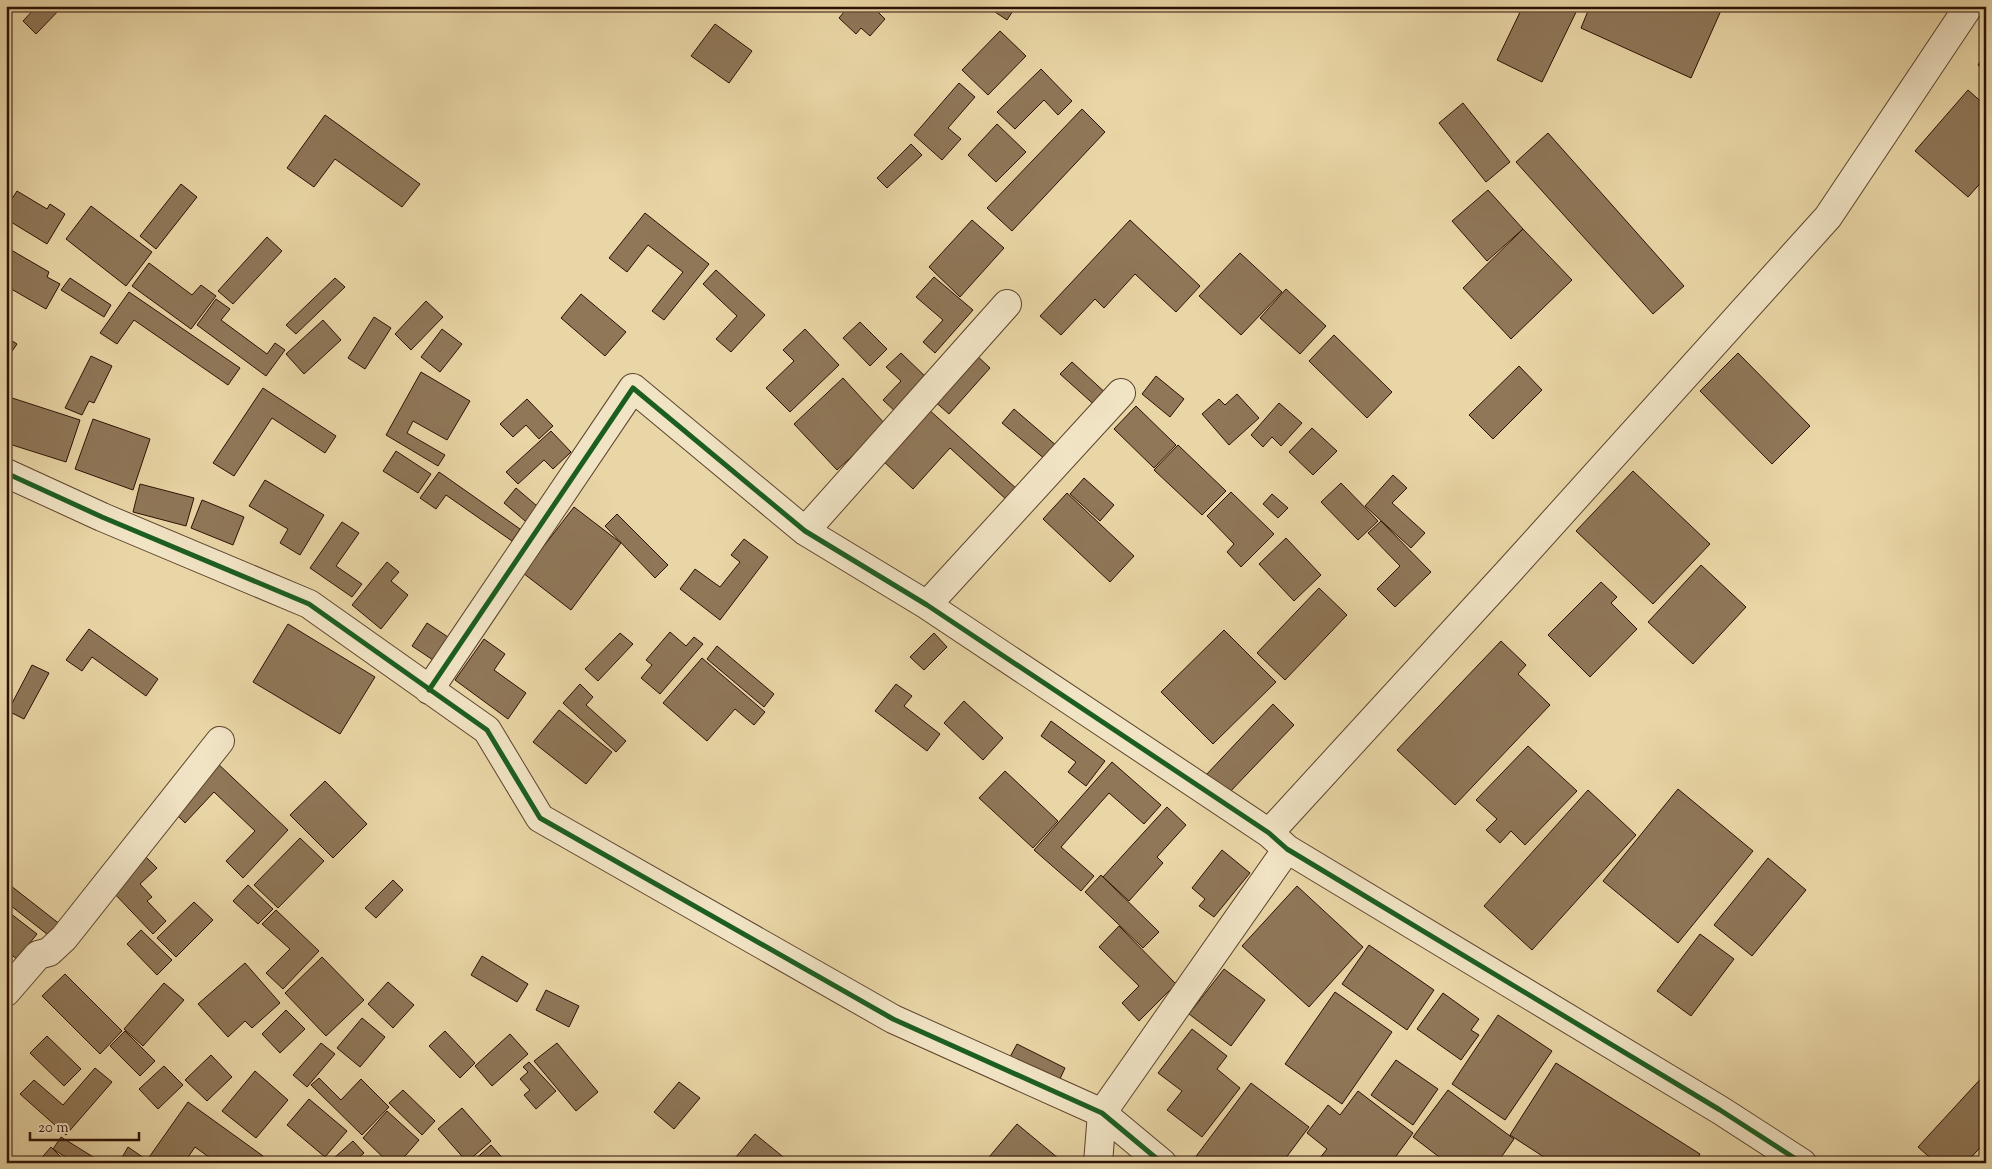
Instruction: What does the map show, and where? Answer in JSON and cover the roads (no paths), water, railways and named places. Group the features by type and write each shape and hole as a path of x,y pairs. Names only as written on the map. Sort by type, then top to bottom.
{"street":[{"path":"1098,1163 1102,1113 1278,841 1511,569 1828,217 1970,6"},
{"path":"805,531 1007,304"},
{"path":"429,690 633,388 805,531 928,605 1278,841 1720,1110 1802,1163"},
{"path":"928,605 1120,393"},
{"path":"6,473 102,517 309,604 487,730 540,818 893,1019 1102,1113 1162,1163"},
{"path":"6,992 38,955 49,952 64,938 220,741"}]}
